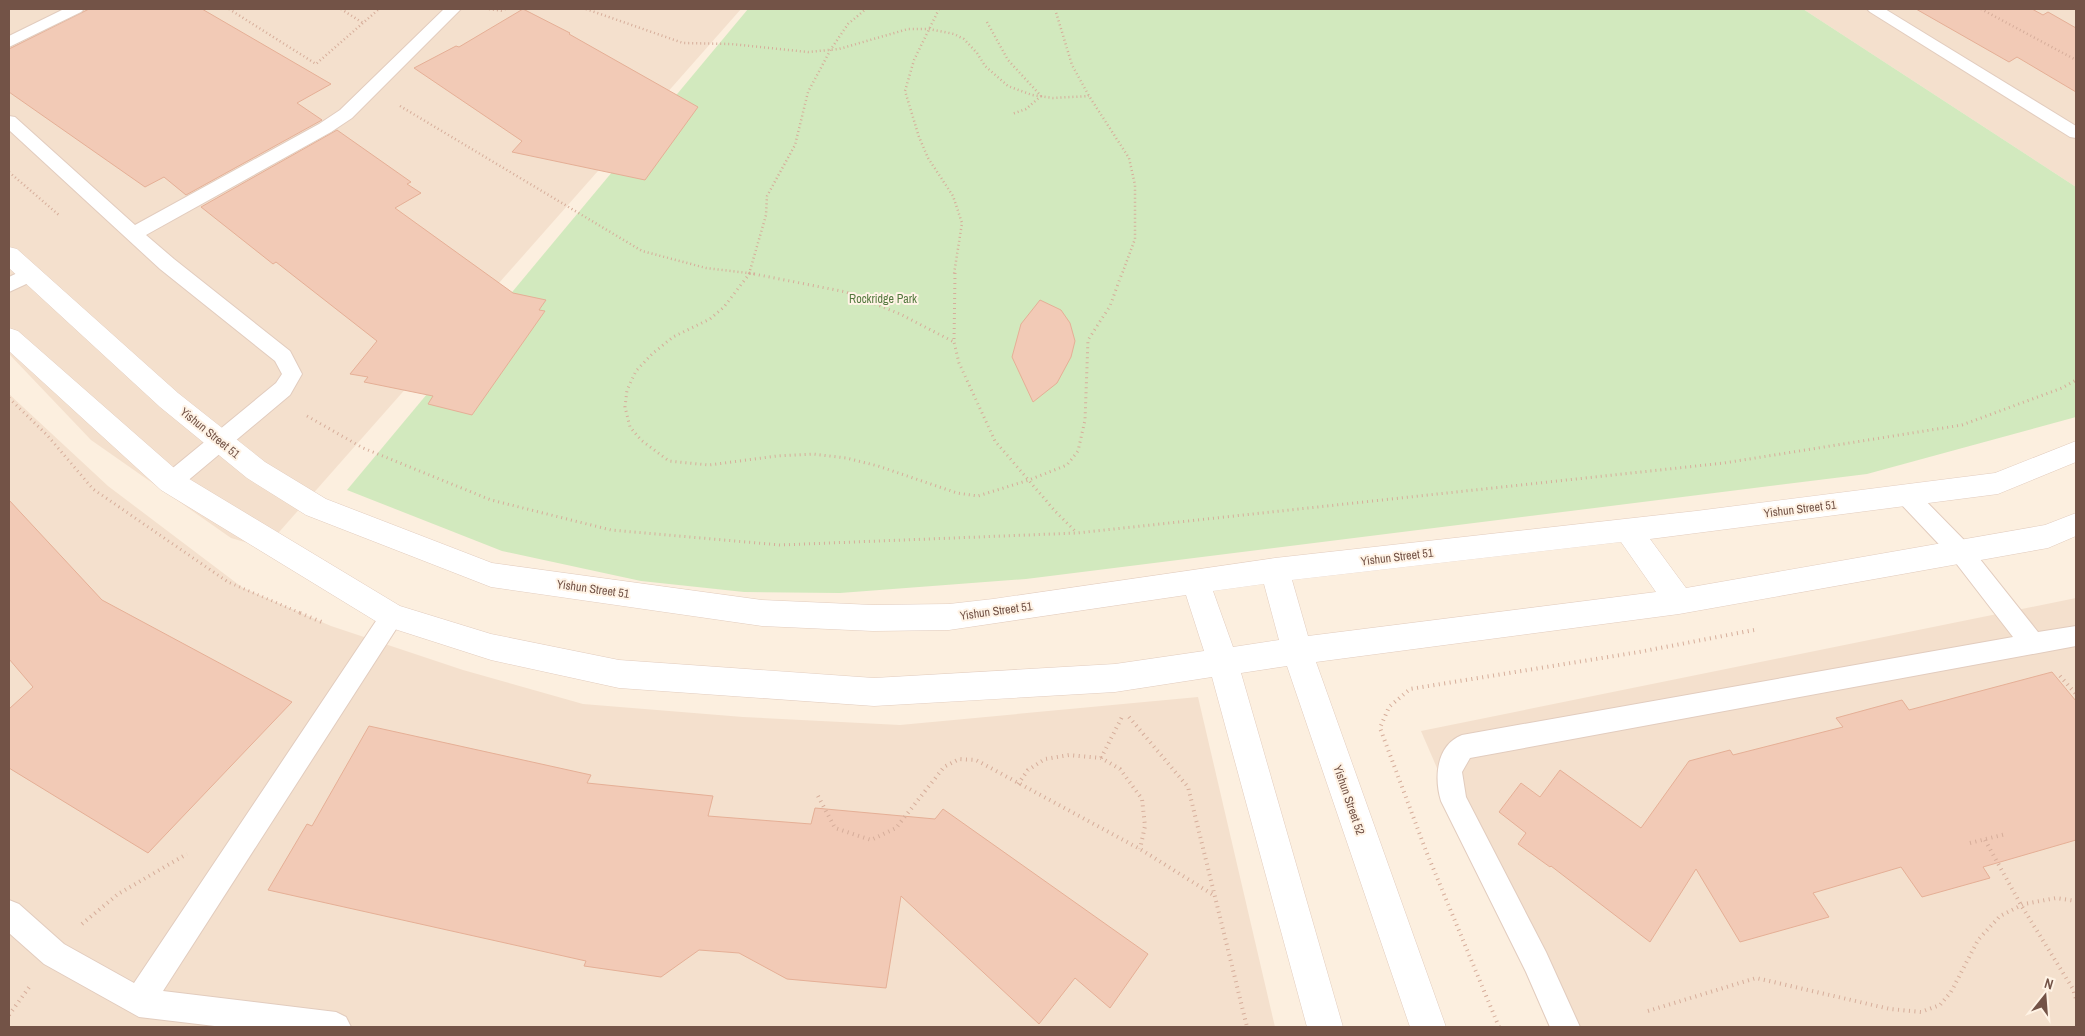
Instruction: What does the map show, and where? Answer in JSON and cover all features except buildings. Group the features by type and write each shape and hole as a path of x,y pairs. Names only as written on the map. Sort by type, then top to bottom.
{"street":[{"name":"Yishun Street 51","path":"9,255 19,279 256,470 316,506 491,575 762,613 873,618 949,617 993,612 1275,570 1628,530 1998,483 2076,452"},
{"path":"9,337 171,482 392,616 491,647 619,674 874,692 1116,678 1297,651 1679,602 2048,536 2076,524"},
{"path":"1628,530 1679,602"},
{"name":"Yishun Street 52","path":"1275,570 1297,651 1428,1027"},
{"path":"1195,581 1223,662 1325,1027"}],"lane":[{"path":"9,42 76,9"},
{"path":"133,234 325,128 346,114 452,9"},
{"path":"1875,9 2076,132"},
{"path":"9,121 133,234 283,356 292,374 283,389 171,482"},
{"path":"1906,495 1960,551 2033,644"},
{"path":"139,1002 392,616"},
{"path":"1565,1027 1536,962 1454,801 1448,781 1452,761 1462,747 2076,636"},
{"path":"10,917 54,954 139,1002 336,1027"}],"path":[{"path":"229,9 316,64 378,9"},
{"path":"340,9 363,23"},
{"path":"489,9 503,11 505,9"},
{"path":"586,9 683,43 731,44 808,52 839,49 908,29 929,29 954,34 964,39 985,66 1008,86 1053,98 1089,96"},
{"path":"866,9 848,24 830,49 808,92 795,145 768,196 766,215 750,273 724,307 710,319 692,326 673,337 636,371 627,390 625,408 630,427 641,440 669,460 709,465 736,463 777,456 813,454 878,466 957,493 978,496 1067,466 1078,451 1085,420 1088,340 1110,306 1135,239 1135,185 1129,158 1089,96 1072,65 1055,9"},
{"path":"939,9 914,60 905,91 925,151 953,196 962,223 956,254 954,342 959,363 995,441 1077,532"},
{"path":"1981,9 2076,60"},
{"path":"987,22 1008,60 1041,96"},
{"path":"372,89 642,251 706,268 750,273 846,292 900,314 954,342"},
{"path":"1012,114 1026,109 1041,96"},
{"path":"9,172 61,217"},
{"path":"274,397 363,448 491,500 611,530 780,545 1077,532 1724,463 1962,425 2062,388 2076,380"},
{"path":"9,398 47,435 93,489 228,582 374,644"},
{"path":"1117,713 1124,712"},
{"path":"1101,758 1124,712"},
{"path":"1124,712 1188,787 1247,1027"},
{"path":"1018,784 1028,770 1045,759 1069,755 1101,758 1120,769 1142,800 1145,826 1140,849"},
{"path":"818,796 835,828 871,840 896,828 944,767 959,759 976,760 1140,849 1215,896"},
{"path":"1970,843 2006,834"},
{"path":"1985,840 2021,905 2073,989 2076,1000"},
{"path":"9,1015 54,954 90,916 138,881 188,854"},
{"path":"1648,1011 1756,978 1890,1009 1921,1012 1940,1005 1951,992 1978,940 2000,916 2021,905 2056,898 2076,901"}],"shaded area":[{"path":"9,9 741,9 265,548 231,538 91,440 9,354"},
{"path":"1803,9 2076,9 2076,187"},
{"path":"9,394 108,486 243,588 331,626 463,670 583,704 743,717 900,725 1198,697 1275,1027 9,1027"},
{"path":"2076,598 2076,1027 1549,1027 1421,731"}],"green space":[{"name":"Rockridge Park","path":"748,9 1803,9 2076,187 2076,417 1867,474 1026,579 840,593 744,592 641,581 502,551 347,490"}]}
